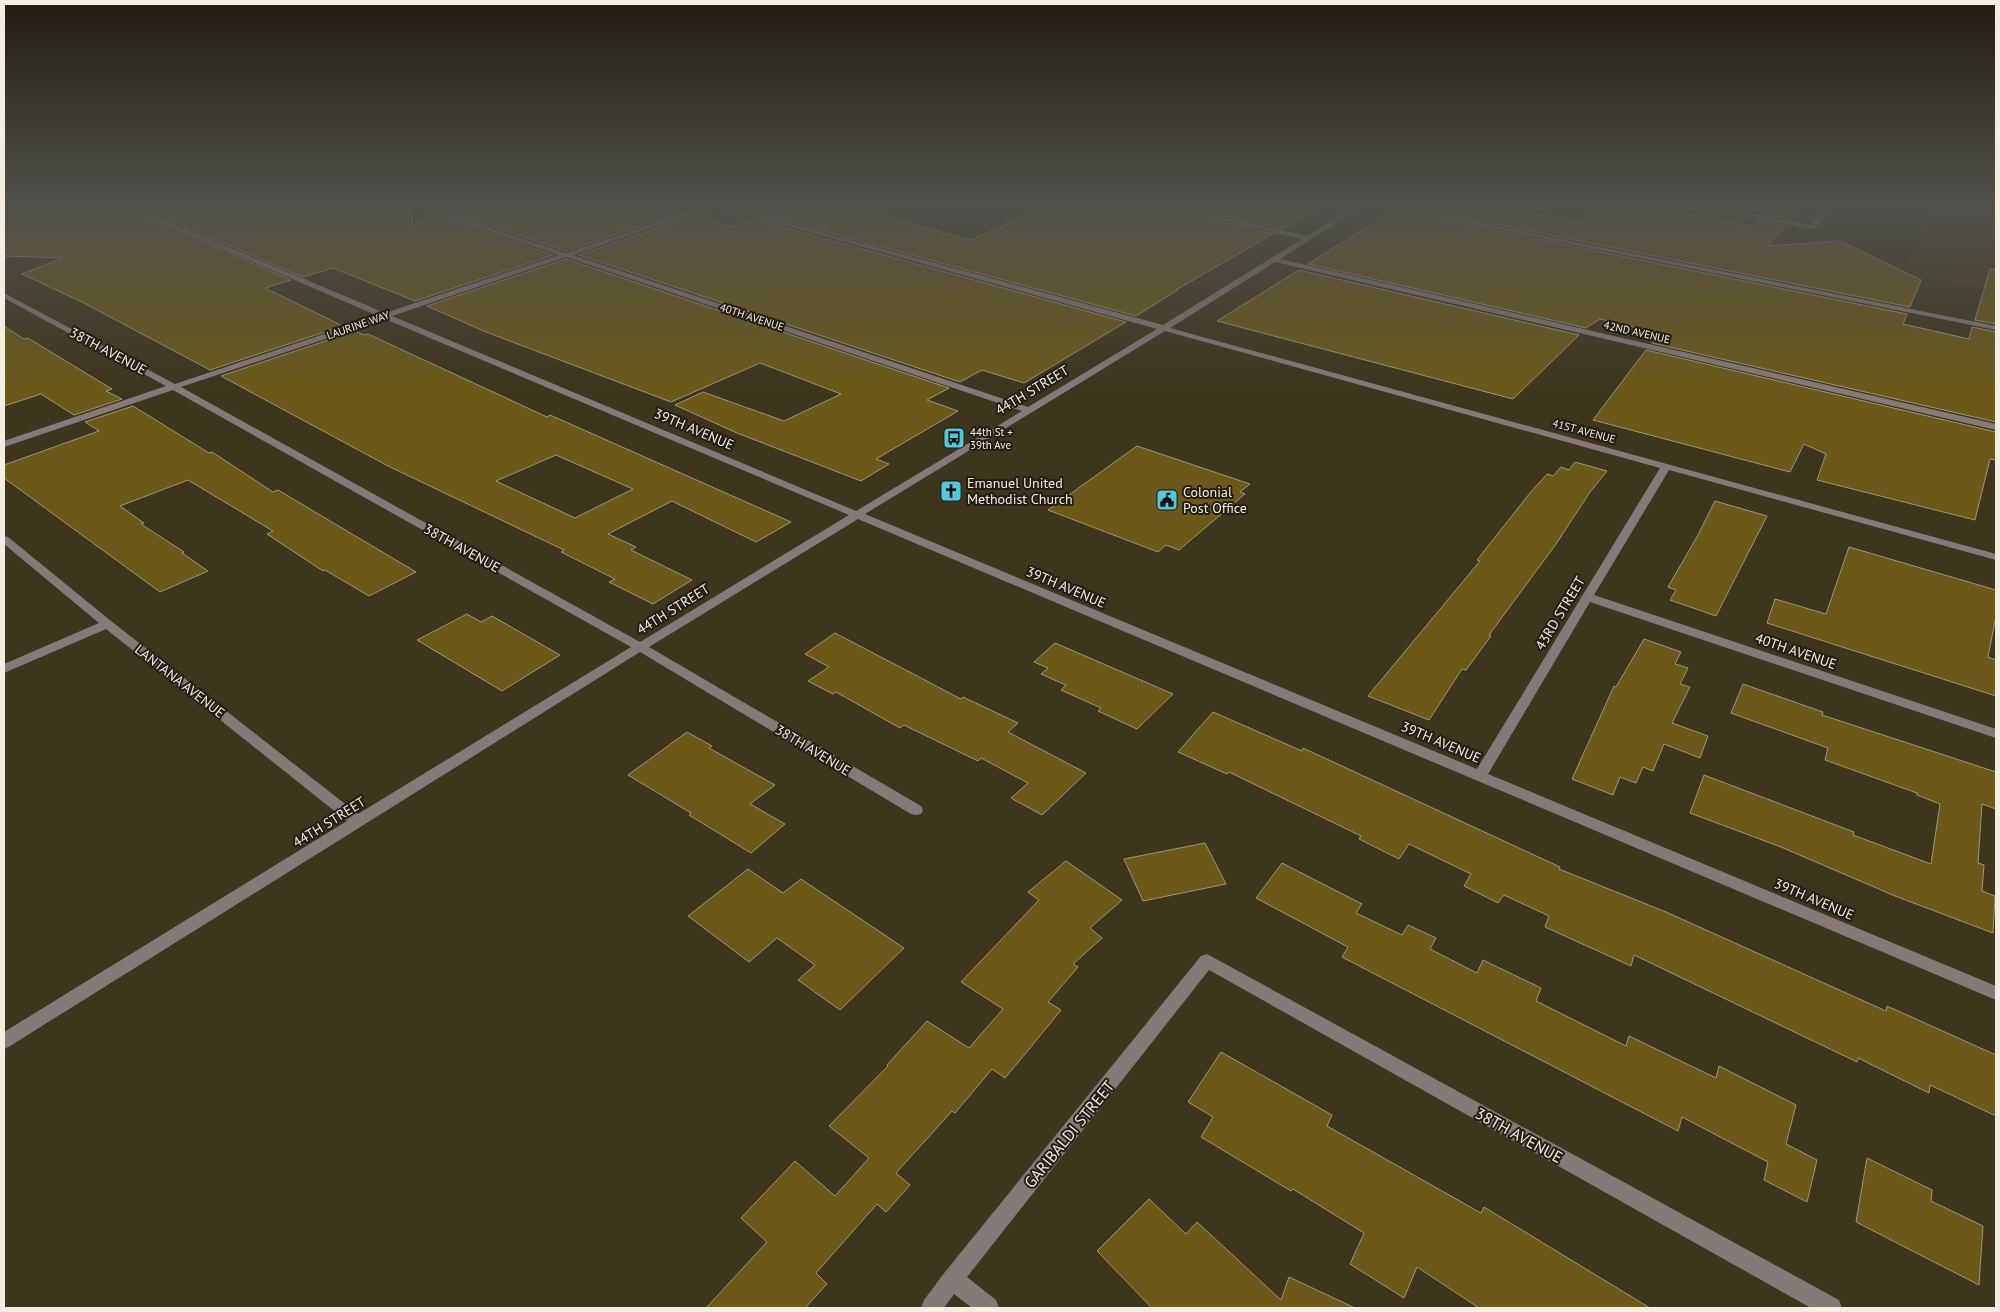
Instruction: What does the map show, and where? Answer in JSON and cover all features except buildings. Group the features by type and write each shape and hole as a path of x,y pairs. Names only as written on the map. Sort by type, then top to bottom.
{"street":[{"name":"39TH AVENUE","path":"270,267 1996,992"},
{"name":"LAURINE WAY","path":"4,444 532,267"},
{"name":"40TH AVENUE","path":"600,267 1029,410"},
{"name":"41ST AVENUE","path":"942,267 1996,557"},
{"name":"44TH STREET","path":"4,1041 640,647 1164,328 1259,267"},
{"name":"42ND AVENUE","path":"1312,267 1996,427"},
{"path":"1691,267 1996,328"},
{"name":"38TH AVENUE","path":"4,295 174,387 640,647 916,810"},
{"name":"43RD STREET","path":"1480,775 1666,466"},
{"name":"LANTANA AVENUE","path":"4,539 107,624 358,822"},
{"name":"40TH AVENUE","path":"1587,597 1996,734"},
{"path":"4,669 107,624"},
{"name":"38TH AVENUE","path":"1207,961 1831,1308"},
{"name":"GARIBALDI STREET","path":"932,1308 952,1279 1207,961"},
{"path":"952,1279 988,1308"}],"shaded area":[{"path":"1905,267 1996,267 1996,291 1903,272"}],"place":[{"name":"44th St + 39th Ave","path":"954,438"},
{"name":"Emanuel United Methodist Church","path":"951,491"},
{"name":"Colonial Post Office","path":"1167,500"}]}
